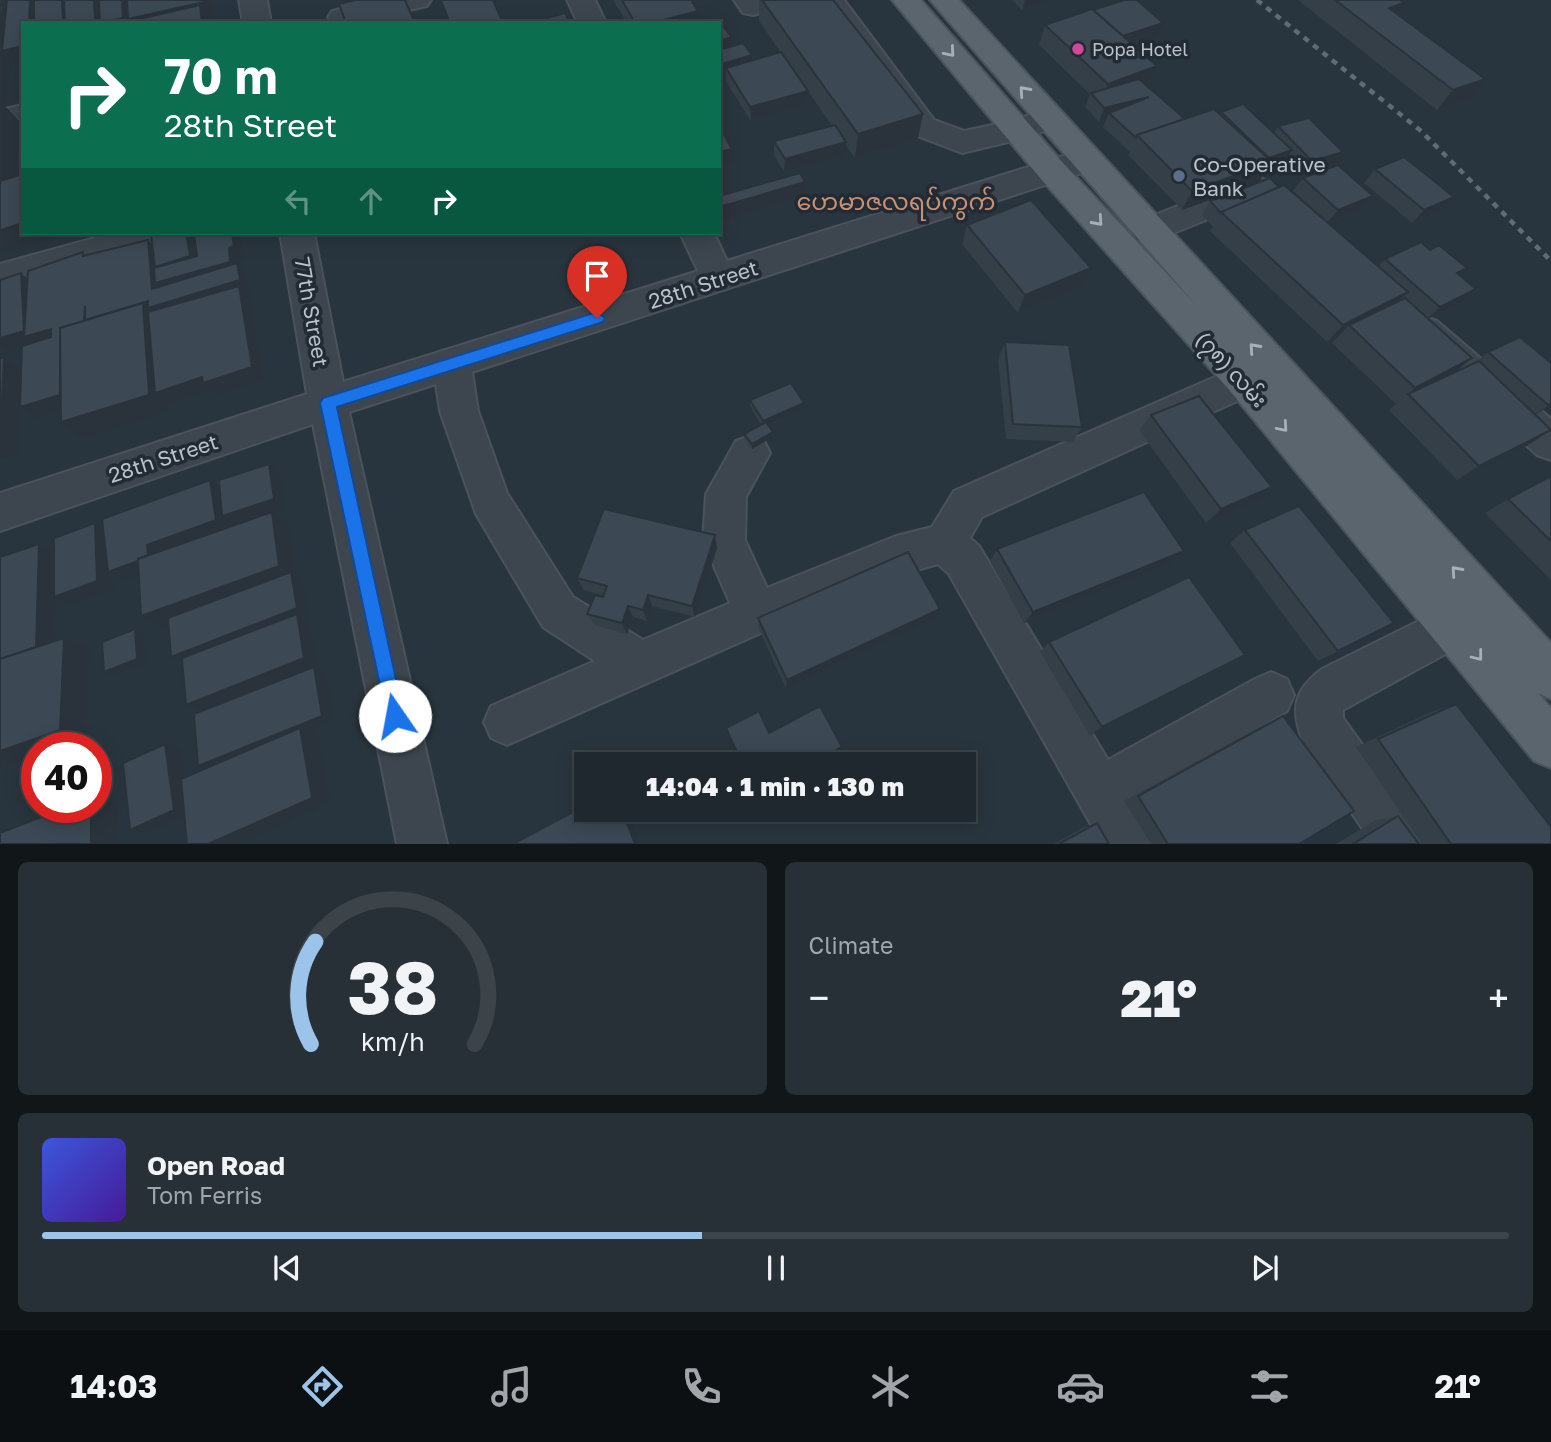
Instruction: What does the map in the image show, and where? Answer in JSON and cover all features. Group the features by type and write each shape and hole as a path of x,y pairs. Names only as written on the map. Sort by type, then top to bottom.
{"main road":[{"name":"(၇၈) လမ်း","path":"906,0 1018,130 1069,165 1149,231 1551,676"},
{"name":"(၇၈) လမ်း","path":"944,0 1049,118 1069,165 1244,380 1551,744"}],"street":[{"path":"253,0 257,21"},
{"path":"334,13 419,0 430,21"},
{"path":"581,0 591,21"},
{"path":"722,15 751,4 780,0"},
{"path":"830,0 923,127 962,142 1018,130 1049,118"},
{"path":"0,120 21,115"},
{"name":"28th Street","path":"0,512 328,403 1069,165"},
{"path":"1149,231 1255,187 1271,192 1286,206"},
{"path":"0,277 151,235"},
{"name":"77th Street","path":"297,235 328,403 422,844"},
{"path":"697,235 719,279"},
{"path":"1404,313 1551,443"},
{"path":"452,363 459,411 491,501 558,612 641,664"},
{"path":"507,722 757,613 896,556 945,544 968,504 1244,380"},
{"path":"750,453 726,494 724,541 757,613"},
{"path":"945,544 964,560 1130,844"},
{"path":"1403,844 1320,725 1320,699 1338,685 1454,626"},
{"path":"1099,791 1271,695"}],"building":[{"path":"7,0 30,0 29,21 21,21 21,46 2,51"},
{"path":"34,0 62,0 63,21 34,21"},
{"path":"64,0 94,0 95,20 65,21"},
{"path":"99,0 122,0 123,18 100,21"},
{"path":"127,0 204,0 204,2 128,19"},
{"path":"355,0 405,0 414,21 345,21 339,4"},
{"path":"441,0 493,0 502,21 449,21"},
{"path":"622,0 691,0 698,11 660,21 634,21"},
{"path":"762,0 833,0 923,114 858,134"},
{"path":"1124,0 1137,0 1163,23 1123,36 1093,10"},
{"path":"1335,0 1400,0 1404,3 1389,8 1485,79 1453,90"},
{"path":"3,5 0,31 0,6"},
{"path":"200,5 202,21 135,21"},
{"path":"1092,9 1157,66 1108,84 1045,25"},
{"path":"565,13 569,21 537,21"},
{"path":"722,25 732,37 721,40"},
{"path":"743,43 752,55 721,64 721,49"},
{"path":"781,52 808,91 750,107 726,68"},
{"path":"20,74 21,97 18,98"},
{"path":"1139,79 1185,119 1137,135 1136,138 1109,113 1149,97 1104,108 1091,93"},
{"path":"1243,104 1292,150 1269,158 1221,112"},
{"path":"1214,109 1272,162 1192,191 1137,135"},
{"path":"1309,118 1343,152 1312,161 1278,126"},
{"path":"835,125 846,142 785,159 774,141"},
{"path":"721,129 732,149 721,152"},
{"path":"1404,157 1454,197 1424,210 1375,169"},
{"path":"1338,165 1373,196 1338,210 1303,178"},
{"path":"800,173 805,182 721,206 721,195"},
{"path":"21,175 21,224 0,230 0,181"},
{"path":"1270,178 1279,187 1221,213 1210,201"},
{"path":"1284,185 1408,292 1343,325 1221,212"},
{"path":"1031,200 1091,268 1025,295 967,225"},
{"path":"151,235 186,235 190,256 155,267"},
{"path":"194,235 232,235 234,246 229,248 230,262 155,283 154,268 197,256"},
{"path":"148,240 152,289 237,263 240,280 148,308 148,301 85,320 85,306 84,321 60,328 60,395 20,407 22,346 51,337 51,329 24,337 28,271 83,252 83,256"},
{"path":"1421,242 1430,250 1439,245 1467,268 1457,273 1476,289 1440,307 1385,259"},
{"path":"21,273 24,331 0,338 0,280"},
{"path":"239,286 252,367 203,383 202,377 155,393 148,312"},
{"path":"1405,298 1472,358 1415,388 1349,325"},
{"path":"143,303 149,395 61,422 60,328"},
{"path":"1520,337 1551,363 1551,404 1548,405 1488,352"},
{"path":"1005,342 1069,345 1082,427 1013,424"},
{"path":"4,357 0,443 0,359"},
{"path":"1479,361 1551,430 1479,466 1408,394"},
{"path":"791,383 804,403 763,421 750,400"},
{"path":"1199,396 1272,487 1221,509 1151,415"},
{"path":"766,422 773,432 752,444 744,434"},
{"path":"269,464 274,499 222,516 219,480"},
{"path":"1551,476 1551,541 1508,499"},
{"path":"210,480 216,520 147,545 148,555 108,572 102,519"},
{"path":"1144,492 1184,551 1033,612 997,549"},
{"path":"1299,506 1394,623 1338,651 1245,530"},
{"path":"604,509 715,535 692,606 648,595 643,610 628,606 622,623 587,614 595,595 603,597 607,586 577,578"},
{"path":"272,512 279,566 141,616 138,559"},
{"path":"95,523 97,581 54,597 54,538"},
{"path":"39,544 36,647 0,659 0,557"},
{"path":"908,552 940,609 787,680 758,618"},
{"path":"291,572 297,608 171,657 168,618"},
{"path":"1189,577 1245,655 1102,727 1049,642"},
{"path":"297,614 304,658 186,705 182,658"},
{"path":"135,629 137,659 104,672 102,642"},
{"path":"64,638 60,730 21,732 21,744 0,751 0,659"},
{"path":"314,667 322,716 198,766 194,714"},
{"path":"1456,704 1551,827 1551,844 1451,844 1378,739"},
{"path":"820,706 842,747 833,752 732,752 736,750 726,728 759,711 769,733"},
{"path":"1283,716 1354,811 1299,844 1168,844 1138,796"},
{"path":"300,728 312,798 208,844 187,844 181,779"},
{"path":"165,744 174,810 130,830 123,763"},
{"path":"574,811 574,822 627,822 635,844 513,844"},
{"path":"1398,816 1419,844 1353,844"},
{"path":"26,823 91,823 91,844 0,844 0,833"},
{"path":"1097,823 1109,844 1059,844"}],"railway":[{"path":"1257,0 1421,131 1551,261"}],"place":[{"name":"Popa Hotel","path":"1078,49"},
{"name":"Co-Operative Bank","path":"1179,176"}],"district":[{"name":"ဟေမာဇလရပ်ကွက်","path":"896,200"}],"route":[{"path":"395,716 328,403 597,318"}]}
